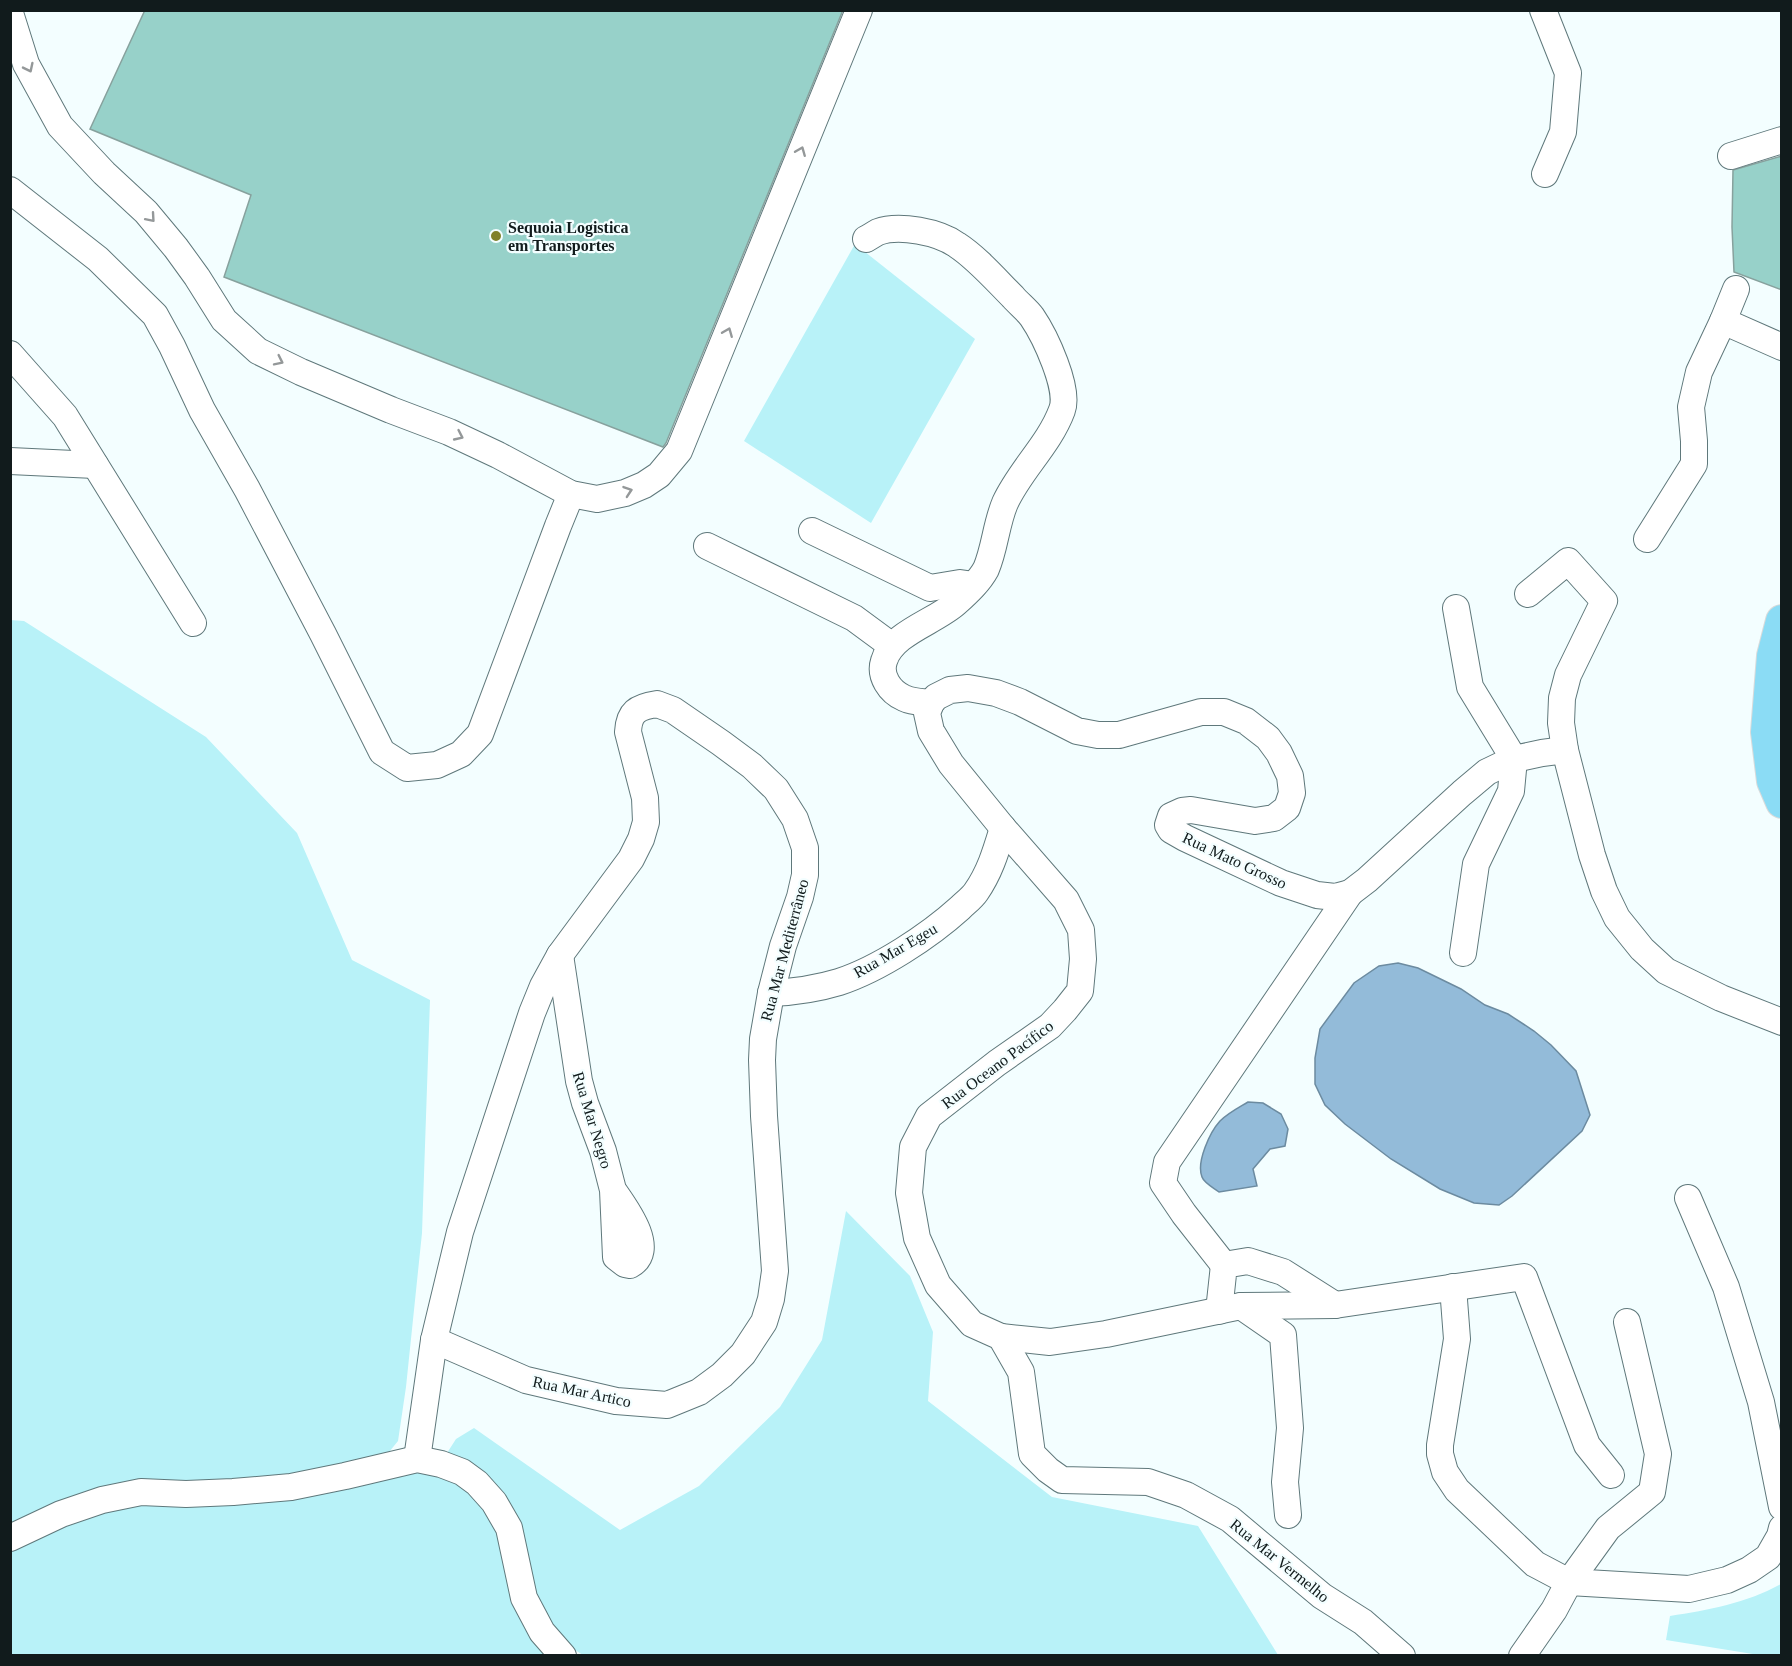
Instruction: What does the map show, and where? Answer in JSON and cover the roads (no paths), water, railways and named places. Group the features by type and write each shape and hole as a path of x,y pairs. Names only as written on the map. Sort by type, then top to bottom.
{"main road":[{"path":"1782,621 1773,656 1767,732 1773,781 1782,802"}],"street":[{"path":"10,13 27,64 60,126 104,173 146,212 183,258 224,320 258,351 302,372 459,436 571,494 597,499 644,486 659,475 680,451 858,10"},
{"path":"1543,10 1568,73 1563,132 1545,174"},
{"path":"1731,156 1782,140"},
{"path":"10,190 98,259 155,315 202,410 247,489 318,624 382,752 407,768 437,765 461,754 480,734 571,494"},
{"path":"866,239 878,232 893,229 923,231 956,244 1032,316 1053,355 1062,386 1063,408 1046,440 1021,475 1005,504 985,569 974,585 953,606 897,640 888,651 883,664 884,678 892,690 903,698 931,703"},
{"path":"1647,538 1694,464 1691,407 1698,372 1736,289"},
{"path":"1723,321 1782,347"},
{"path":"10,354 65,416 193,623"},
{"path":"10,461 95,465"},
{"path":"812,531 930,588 960,583 974,585"},
{"path":"707,546 854,618 892,646"},
{"path":"1528,594 1568,561 1604,601 1568,675 1562,698 1561,723 1565,750 1592,855 1604,891 1617,918 1642,949 1666,971 1721,998 1782,1022"},
{"path":"1456,608 1470,687 1514,759 1511,791 1476,864 1463,953"},
{"name":"Rua Mato Grosso","path":"931,703 936,697 950,690 968,688 996,693 1020,702 1077,731 1098,735 1119,735 1201,712 1224,712 1246,721 1268,738 1279,753 1290,776 1292,793 1287,808 1274,818 1255,821 1221,814 1182,810 1171,816 1168,825 1171,830 1281,883 1317,895 1335,897 1350,893"},
{"name":"Rua Oceano Pacífico","path":"931,703 927,713 931,731 951,764 1066,900 1081,930 1083,959 1080,991 1050,1026 971,1082 929,1116 914,1147 909,1193 917,1238 938,1285 972,1324 1001,1337 1050,1342 1106,1334 1230,1309 1335,1305 1524,1277 1587,1445 1611,1475"},
{"name":"Rua Mar Mediterrâneo","path":"560,956 631,859 642,839 646,822 645,798 628,732 628,722 632,713 645,706 657,705 673,711 722,743 752,766 776,789 795,819 805,848 805,875 771,993 765,1023 762,1060"},
{"path":"1288,1515 1285,1482 1290,1428 1283,1335 1230,1309 1224,1264 1184,1214 1163,1183 1167,1162 1350,893 1487,772 1514,759 1565,750"},
{"name":"Rua Mar Egeu","path":"771,993 802,992 840,982 914,943 946,920 975,894 991,867 1003,828"},
{"path":"417,1459 434,1340 460,1232 525,1035 543,986 560,956"},
{"name":"Rua Mar Negro","path":"560,956 579,1081 603,1151 612,1190 615,1249"},
{"name":"Rua Mar Artico","path":"434,1340 526,1380 616,1401 667,1405 699,1392 722,1376 743,1354 764,1322 771,1299 775,1271 762,1060"},
{"path":"1688,1198 1726,1287 1758,1391 1782,1508"},
{"path":"1224,1264 1248,1261 1283,1272 1335,1305"},
{"path":"1453,1287 1457,1340 1440,1445 1442,1464 1457,1490 1535,1564 1569,1582 1689,1589 1727,1580 1749,1570 1768,1557 1782,1528"},
{"path":"1522,1656 1554,1610 1569,1582 1608,1528 1652,1492 1658,1454 1627,1322"},
{"name":"Rua Mar Vermelho","path":"1001,1337 1021,1372 1032,1454 1062,1480 1148,1482 1186,1495 1230,1519 1322,1596 1363,1622 1402,1656"},
{"path":"10,1538 61,1514 102,1500 141,1492 210,1493 291,1487 417,1459 441,1464 462,1472 477,1483 495,1502 509,1528 524,1598 542,1632 563,1656"}],"place":[{"name":"Sequoia Logistica em Transportes","path":"496,236"}]}
